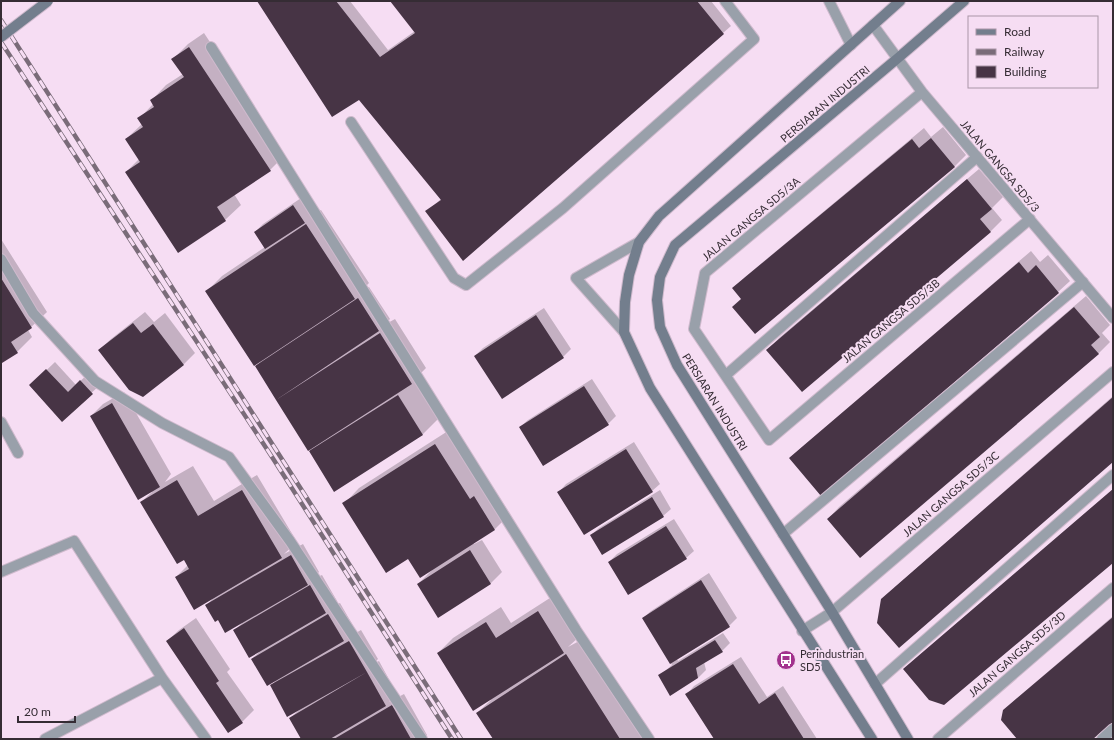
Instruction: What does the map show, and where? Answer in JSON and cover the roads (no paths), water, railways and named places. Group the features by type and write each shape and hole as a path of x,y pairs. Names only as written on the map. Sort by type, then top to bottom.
{"street":[{"path":"1,38 48,1"},
{"path":"351,122 454,278 466,285 563,208 754,39 725,1"},
{"path":"829,1 851,44"},
{"path":"624,332 625,302 629,275 639,242 659,216 900,1"},
{"name":"PERSIARAN INDUSTRI","path":"908,739 832,612 677,365 660,327 657,300 660,277 675,245 964,1"},
{"name":"JALAN GANGSA SD5/3","path":"872,25 922,92 1113,318"},
{"path":"211,47 576,630 650,739"},
{"name":"JALAN GANGSA SD5/3A","path":"769,440 694,329 705,273 922,92"},
{"path":"726,375 977,156"},
{"name":"JALAN GANGSA SD5/3B","path":"769,440 1030,219"},
{"path":"639,242 576,278 624,332 650,388 802,631 872,739"},
{"path":"1,259 33,312 95,381 162,423 229,457 290,541 422,739"},
{"path":"783,534 1083,282"},
{"name":"JALAN GANGSA SD5/3C","path":"802,631 832,612 1113,372"},
{"path":"1,422 18,453"},
{"path":"875,684 1113,475"},
{"path":"1,572 74,541 162,678 206,739"},
{"name":"JALAN GANGSA SD5/3D","path":"944,737 1113,588"},
{"path":"45,739 162,678"},
{"path":"1102,739 1113,730"}],"railway":[{"path":"1,20 461,739"},
{"path":"1,42 272,457 452,739"}],"place":[{"name":"Perindustrian SD5","path":"786,660"}]}
